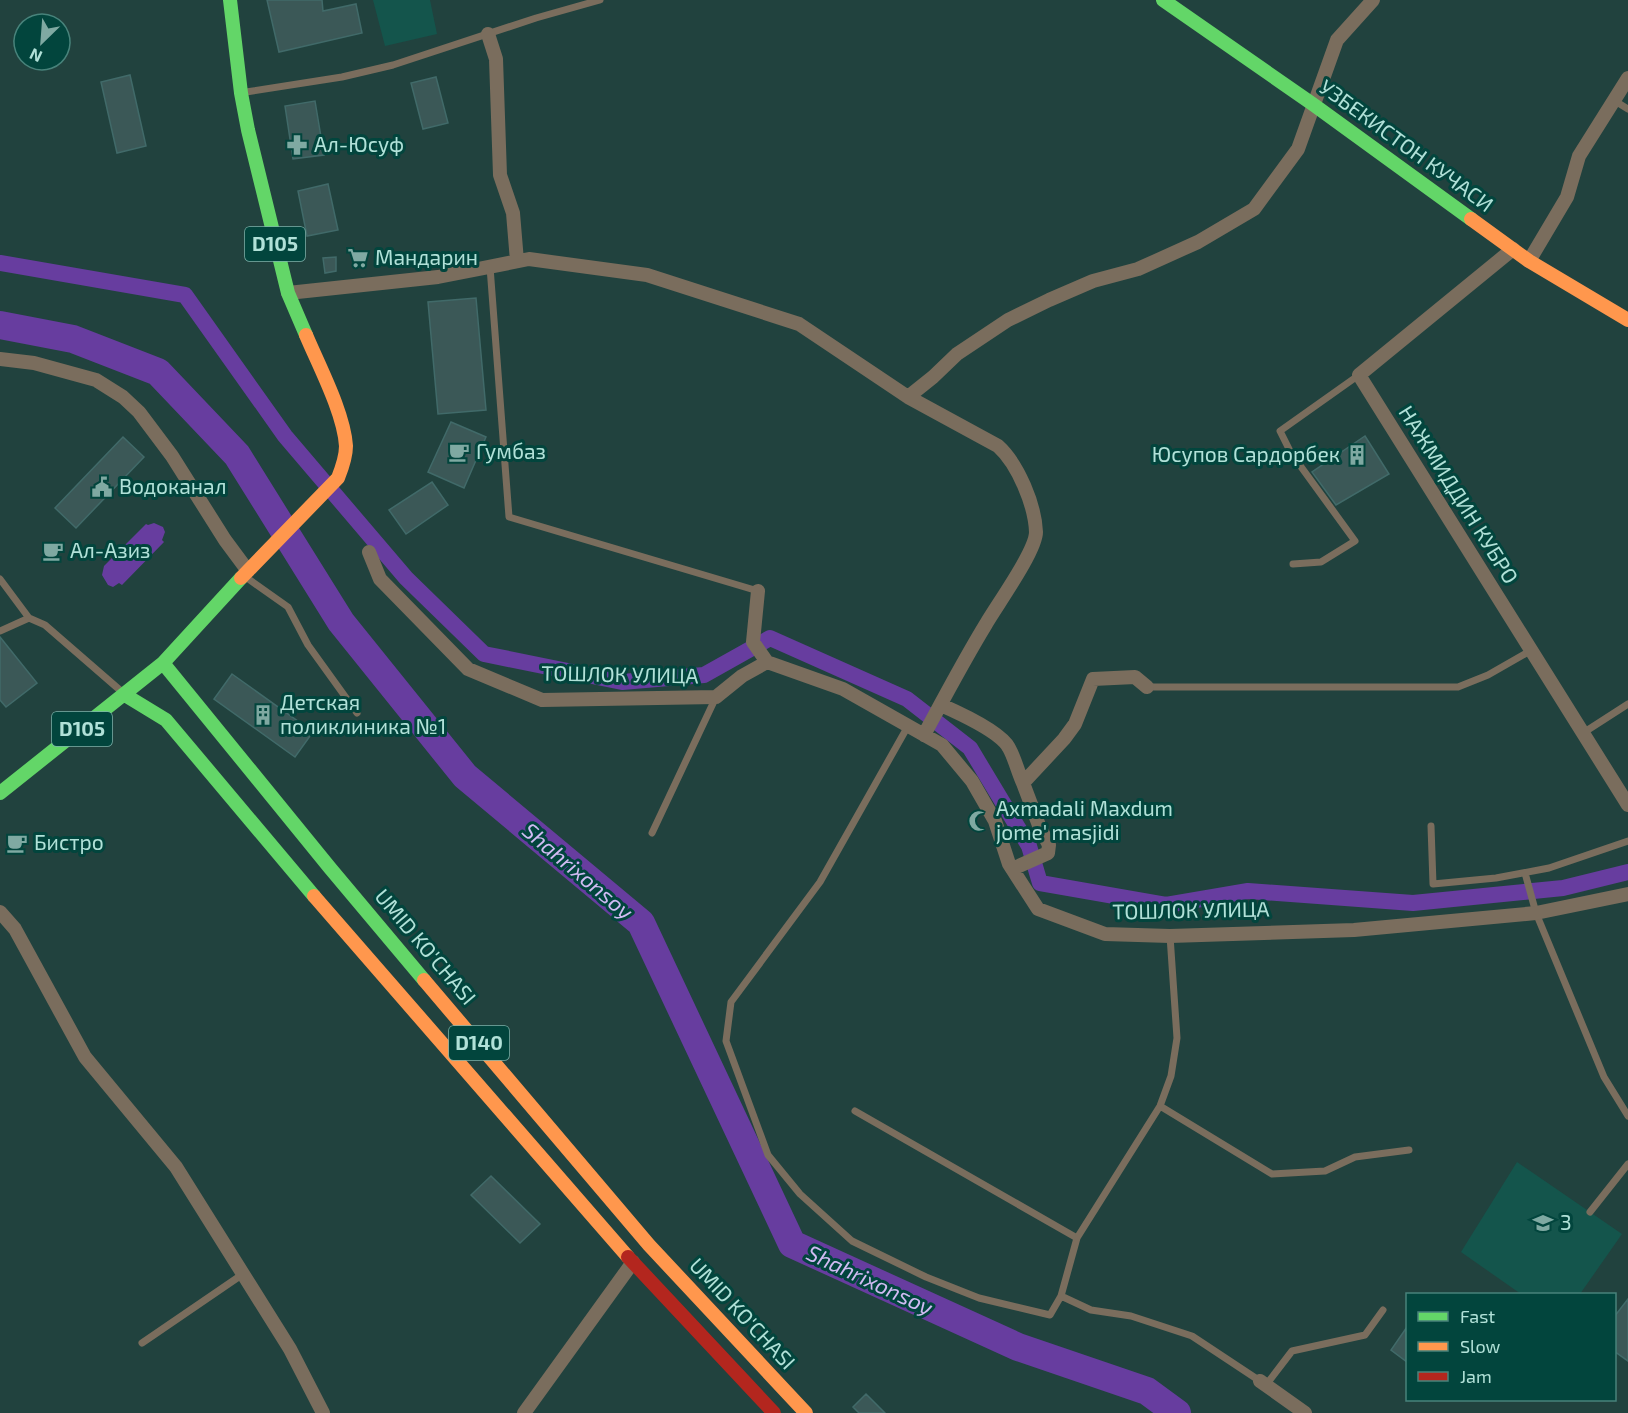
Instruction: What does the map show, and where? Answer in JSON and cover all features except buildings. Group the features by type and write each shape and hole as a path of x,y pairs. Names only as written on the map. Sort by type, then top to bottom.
{"main road":[{"name":"D105","path":"0,793 163,663 338,478 343,465 346,448 339,415 288,293 262,194 241,93 230,0"},
{"name":"УЗБЕКИСТОН КУЧАСИ","path":"1163,0 1314,105 1528,261 1628,320"},
{"name":"UMID KO'CHASI","path":"163,663 338,877 649,1245 806,1413"},
{"name":"UMID KO'CHASI","path":"125,695 166,720 318,900 633,1262 774,1413"}],"street":[{"path":"908,397 957,354 1008,320 1082,286 1138,269 1188,247 1254,209 1298,149 1337,40 1373,0"},
{"path":"488,34 496,58 500,175 513,213 517,261"},
{"path":"1528,261 1567,197 1579,156 1628,78"},
{"path":"1359,375 1513,249"},
{"path":"288,293 438,277 529,259 647,275 799,324 908,397 988,441 1006,454 1029,500 1036,534 1027,557 986,624 925,735"},
{"path":"0,359 34,363 96,380 123,397 139,412 172,456 246,573"},
{"name":"НАЖМИДДИН КУБРО","path":"1359,375 1628,805"},
{"name":"ТОШЛОК УЛИЦА","path":"369,552 380,579 468,669 542,700 716,697 742,676 760,652 843,689 942,745 972,781 995,821 1012,869 1038,909 1104,934 1170,936 1354,930 1536,912 1628,894"},
{"path":"758,591 760,652"},
{"path":"1023,783 1075,724 1094,679 1135,677 1147,687"},
{"path":"941,705 962,714 1008,745 1040,828 1049,845 1048,853 1012,869"},
{"path":"0,912 15,929 85,1057 176,1167 291,1349 323,1413"},
{"path":"524,1413 633,1262"},
{"path":"1263,1383 1305,1413"}],"lane":[{"path":"241,93 342,77 393,65 600,0"},
{"path":"1615,101 1628,109"},
{"path":"490,267 509,517 758,591"},
{"path":"1293,564 1321,562 1354,541 1291,453 1280,432 1359,375"},
{"path":"246,573 288,607 308,645 357,714"},
{"path":"0,579 29,618 45,625 125,695"},
{"path":"0,631 29,618"},
{"path":"1147,687 1458,687 1482,678 1530,651"},
{"path":"652,833 716,697"},
{"path":"1582,733 1628,705"},
{"path":"908,726 820,882 731,1002 726,1041 768,1155 800,1194 852,1241 926,1277 979,1298 1050,1315 1061,1296 1077,1238 1160,1106 1171,1076 1177,1038 1170,936"},
{"path":"1431,826 1433,884 1496,878 1549,868 1628,841"},
{"path":"1525,873 1536,912 1604,1077 1628,1116"},
{"path":"1160,1106 1272,1174 1325,1171 1354,1157 1409,1150"},
{"path":"855,1111 1077,1238"},
{"path":"1590,1212 1628,1164"},
{"path":"142,1343 243,1274"},
{"path":"1061,1296 1091,1311 1131,1316 1192,1336 1263,1383 1292,1351 1365,1335 1383,1310"}],"shaded area":[{"path":"373,0 430,0 437,34 385,46"},
{"path":"154,523 163,527 165,532 162,540 164,542 122,585 119,583 113,587 108,585 102,575 104,566 146,524"},
{"name":"3","path":"1517,1162 1622,1234 1581,1293 1520,1293 1461,1252"}],"waterway":[{"path":"0,263 185,295 285,436 406,578 484,654 622,682 704,675 770,638 907,699 970,748 1029,846 1040,883 1166,905 1248,891 1413,903 1563,888 1628,872"},
{"name":"Shahrixonsoy","path":"0,325 73,339 158,372 237,455 341,622 465,776 641,923 792,1244 1018,1347 1147,1391 1177,1413"}],"traffic: fast":[{"path":"230,0 241,93 248,130 288,293 306,335"},
{"path":"1163,0 1314,105 1471,219"},
{"path":"0,793 163,663 241,578"},
{"path":"163,663 424,980"},
{"path":"125,695 166,720 314,896"}],"traffic: slow":[{"path":"1471,219 1529,261 1628,320"},
{"path":"241,578 338,478 344,462 346,446 341,419 306,335"},
{"path":"314,896 628,1257"},
{"path":"424,980 649,1245 806,1413"}],"traffic: jam":[{"path":"628,1257 774,1413"}],"place":[{"name":"Ал-Юсуф","path":"297,145"},
{"name":"Мандарин","path":"358,258"},
{"name":"Гумбаз","path":"459,452"},
{"name":"Юсупов Сардорбек","path":"1357,455"},
{"name":"Водоканал","path":"102,487"},
{"name":"Ал-Азиз","path":"53,551"},
{"name":"Детская поликлиника №1","path":"263,715"},
{"name":"Axmadali Maxdum jome' masjidi","path":"979,821"},
{"name":"Бистро","path":"17,843"},
{"name":"3","path":"1543,1223"}]}
